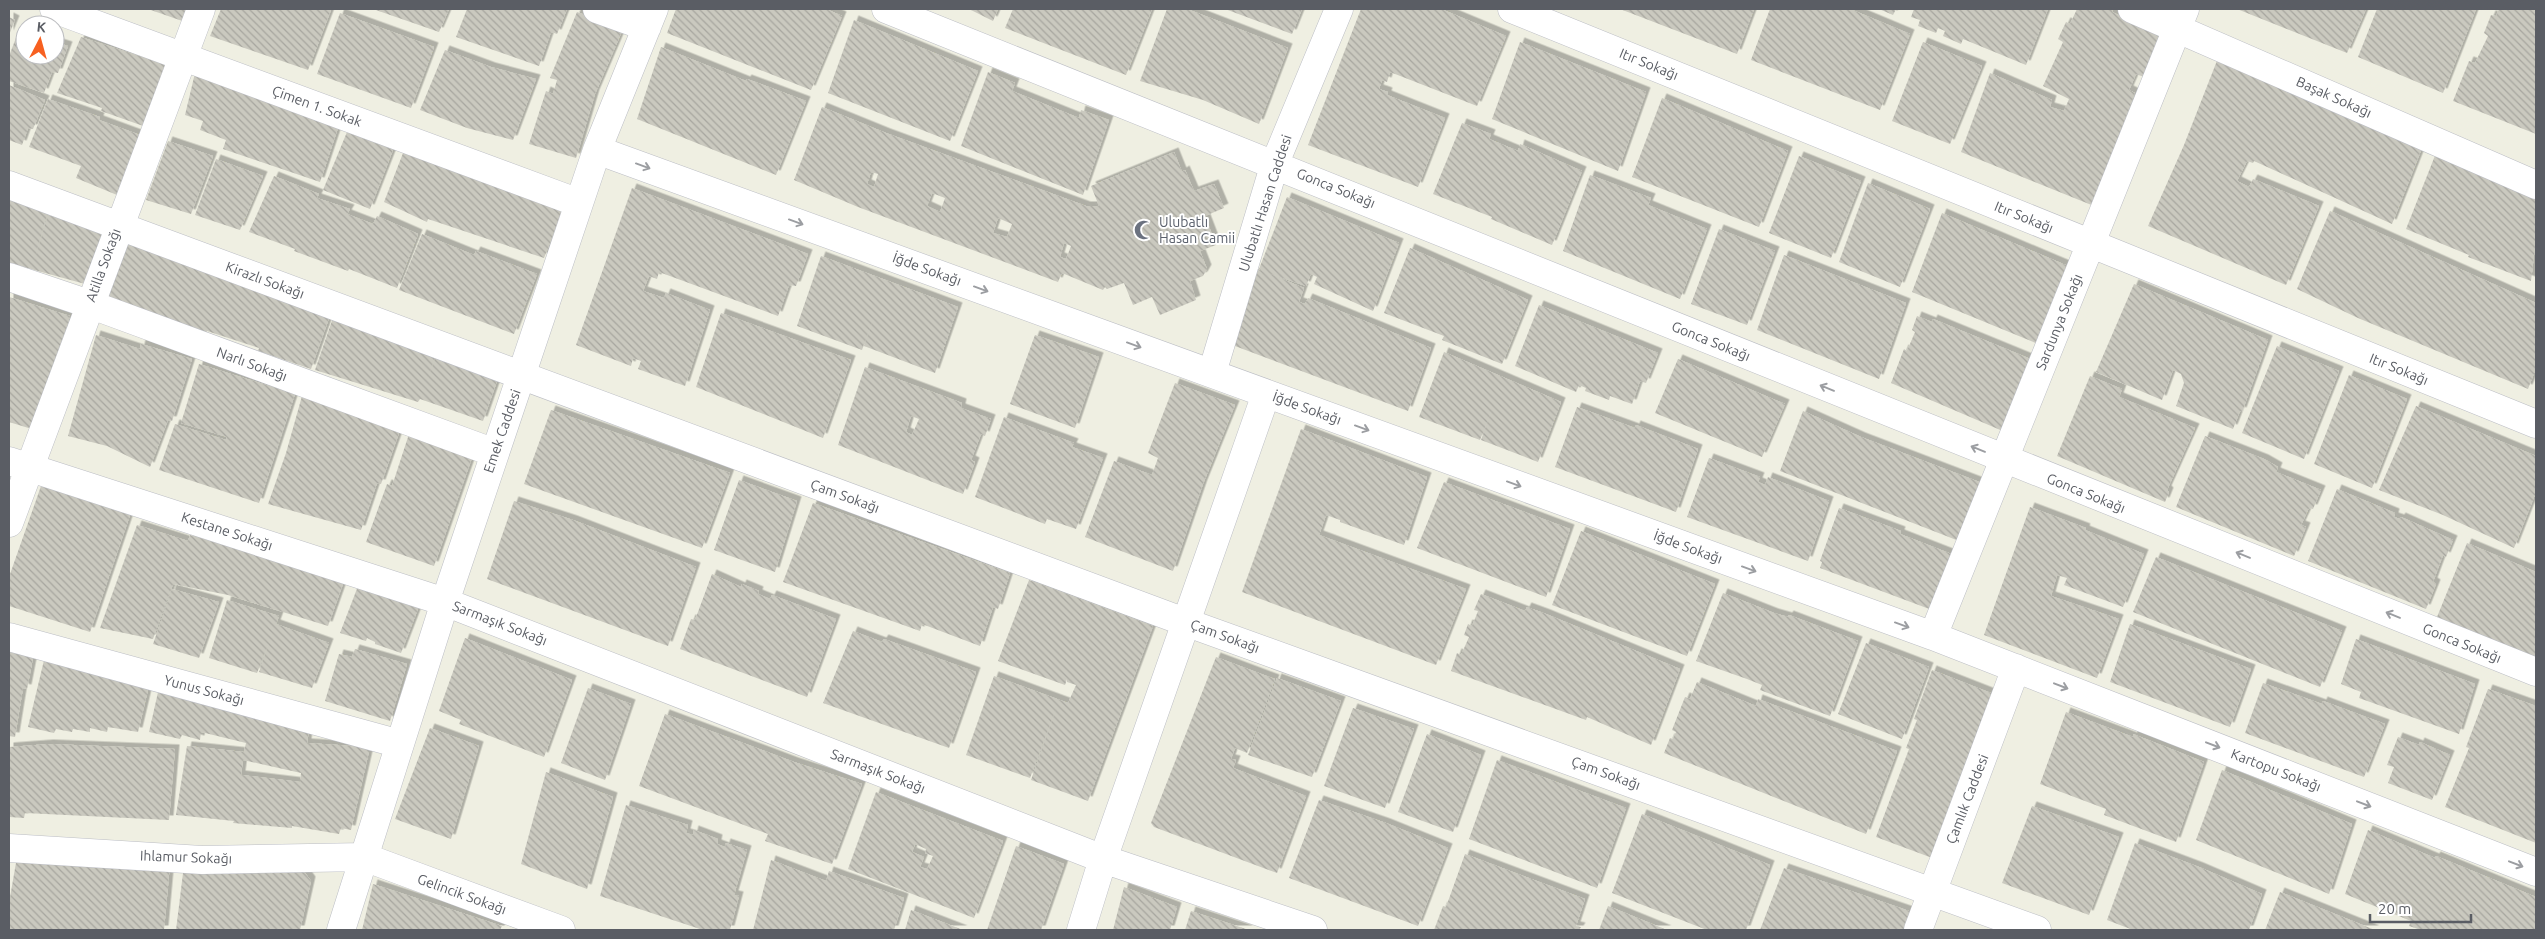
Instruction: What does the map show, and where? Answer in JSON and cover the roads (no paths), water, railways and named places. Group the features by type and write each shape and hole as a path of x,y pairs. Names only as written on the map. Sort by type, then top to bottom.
{"street":[{"name":"Çimen 1. Sokak","path":"54,9 579,203"},
{"name":"Atilla Sokağı","path":"9,523 19,464 89,304 201,9"},
{"path":"597,9 651,18"},
{"name":"Gonca Sokağı","path":"886,9 1275,163 2004,460 2536,672"},
{"name":"Ulubatlı Hasan Caddesi","path":"1212,373 1275,163 1339,9"},
{"name":"Itır Sokağı","path":"1512,9 2536,424"},
{"name":"Başak Sokağı","path":"2132,9 2181,18 2536,185"},
{"name":"Emek Caddesi","path":"341,930 445,602 597,150 651,18"},
{"name":"Sardunya Sokağı","path":"1934,636 2181,18"},
{"name":"İğde Sokağı","path":"597,150 1934,636 2016,668"},
{"name":"Kirazlı Sokağı","path":"9,185 521,375"},
{"name":"Narlı Sokağı","path":"9,277 89,304 495,453"},
{"name":"Çam Sokağı","path":"521,375 1185,622 2037,930"},
{"path":"1081,930 1103,859 1266,394"},
{"name":"Kestane Sokağı","path":"19,464 445,602"},
{"name":"Sarmaşık Sokağı","path":"445,602 1103,859 1313,930"},
{"name":"Yunus Sokağı","path":"9,637 400,744"},
{"name":"Çamlık Caddesi","path":"1918,930 2016,668"},
{"name":"Kartopu Sokağı","path":"2016,668 2536,872"},
{"name":"Ihlamur Sokağı","path":"9,848 202,860 364,858"},
{"name":"Gelincik Sokağı","path":"364,858 561,930"}],"place":[{"name":"Ulubatlı Hasan Camii","path":"1144,230"}]}
